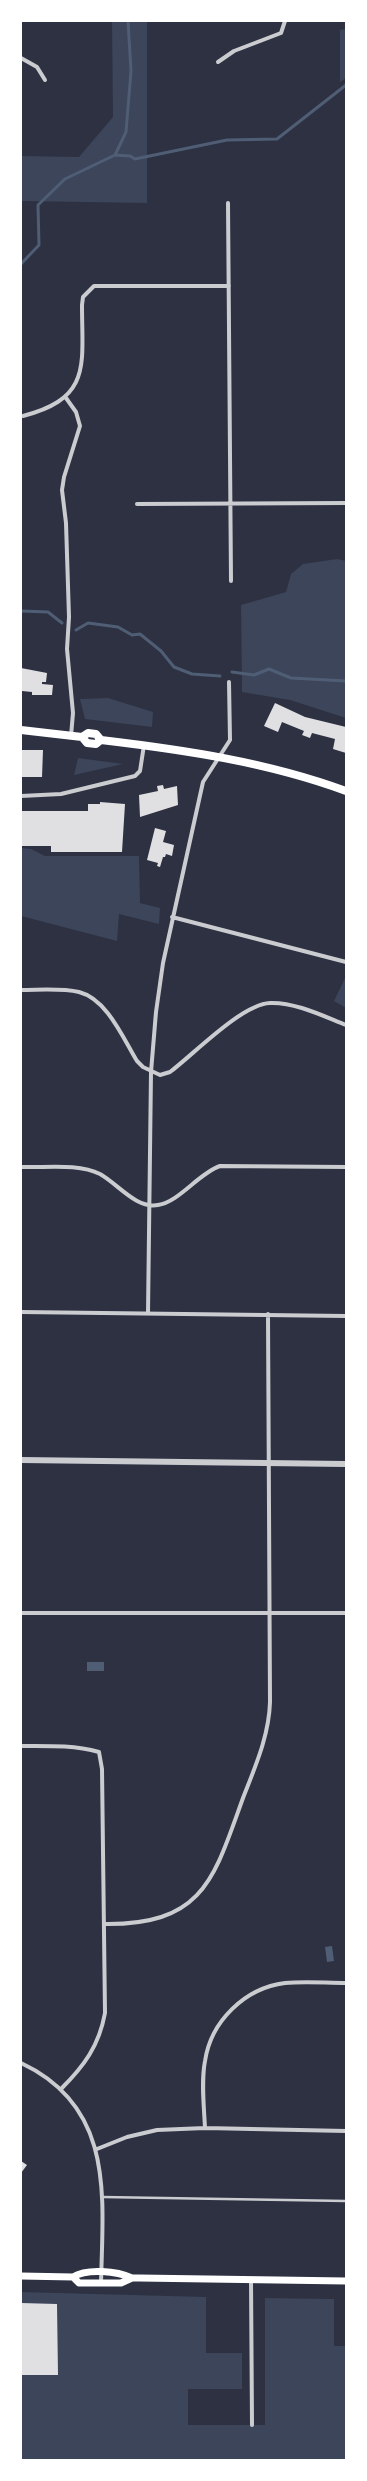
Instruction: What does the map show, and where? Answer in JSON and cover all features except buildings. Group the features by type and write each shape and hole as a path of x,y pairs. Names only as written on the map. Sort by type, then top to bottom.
{"main road":[{"path":"21,730 82,737 86,743 96,744 102,740 218,757 295,775 346,791"},
{"path":"21,2276 73,2277 80,2272 122,2273 132,2278"},
{"path":"73,2277 79,2283 121,2283 132,2278 346,2281"}],"street":[{"path":"218,62 234,50 275,37 281,33 285,21"},
{"path":"21,58 37,67 45,80"},
{"path":"228,204 231,581"},
{"path":"23,416 53,406 66,398 76,385 81,368 82,305 88,291 102,285 228,286"},
{"path":"66,398 76,412 80,426 64,477 62,490 66,523 69,617 67,649 73,713 71,736"},
{"path":"137,504 346,503"},
{"path":"148,1313 151,1072 158,993 172,918 202,782 229,742 231,736 229,682"},
{"path":"21,796 61,794 135,776 142,764 144,745"},
{"path":"172,918 346,962"},
{"path":"21,990 71,991 90,997 102,1007 137,1061 151,1072 160,1075 170,1072 241,1015 263,1004 285,1004 346,1025"},
{"path":"21,1167 88,1170 101,1175 131,1197 150,1205 166,1203 211,1170 220,1166 346,1168"},
{"path":"21,1312 346,1316"},
{"path":"105,1924 144,1922 163,1916 189,1902 204,1889 214,1874 259,1756 268,1725 268,1314"},
{"path":"21,1460 346,1464"},
{"path":"21,1613 346,1613"},
{"path":"21,1746 67,1746 99,1752 103,1778 105,2013 103,2026 88,2060 61,2089"},
{"path":"205,2128 205,2062 213,2034 225,2016 243,2000 274,1985 296,1982 346,1983"},
{"path":"21,2063 42,2074 61,2089 82,2116 97,2149 101,2166 102,2197 101,2283"},
{"path":"97,2149 142,2133 205,2128 346,2131"},
{"path":"251,2279 252,2425"}],"lane":[{"path":"102,2197 346,2202"}],"shaded area":[{"path":"112,21 147,21 147,203 21,201 21,156 79,157 113,117"},
{"path":"346,29 346,78 340,82 340,30"},
{"path":"337,559 346,561 346,718 290,700 242,692 241,605 286,592 291,574 303,564"},
{"path":"108,698 153,712 152,727 85,719 80,699"},
{"path":"78,758 123,764 74,775"},
{"path":"21,848 31,849 45,856 139,856 140,903 160,908 159,924 119,914 117,941 21,916"},
{"path":"346,976 346,1008 334,1001"},
{"path":"87,1662 104,1662 104,1671 87,1671"},
{"path":"332,1946 334,1961 327,1962 325,1947"},
{"path":"21,2292 206,2297 206,2353 242,2353 242,2389 188,2389 188,2425 265,2425 265,2298 334,2299 334,2346 346,2346 346,2460 21,2460"}],"waterway":[{"path":"115,155 126,132 131,71 128,21"},
{"path":"21,264 39,245 38,205 65,179 115,155 130,156 135,159 227,140 277,139 346,85"},
{"path":"21,611 48,612 62,623"},
{"path":"76,630 88,623 118,627 132,635 140,634 161,651 174,667 192,674 220,676"},
{"path":"232,672 254,675 269,669 291,678 346,681"}]}
